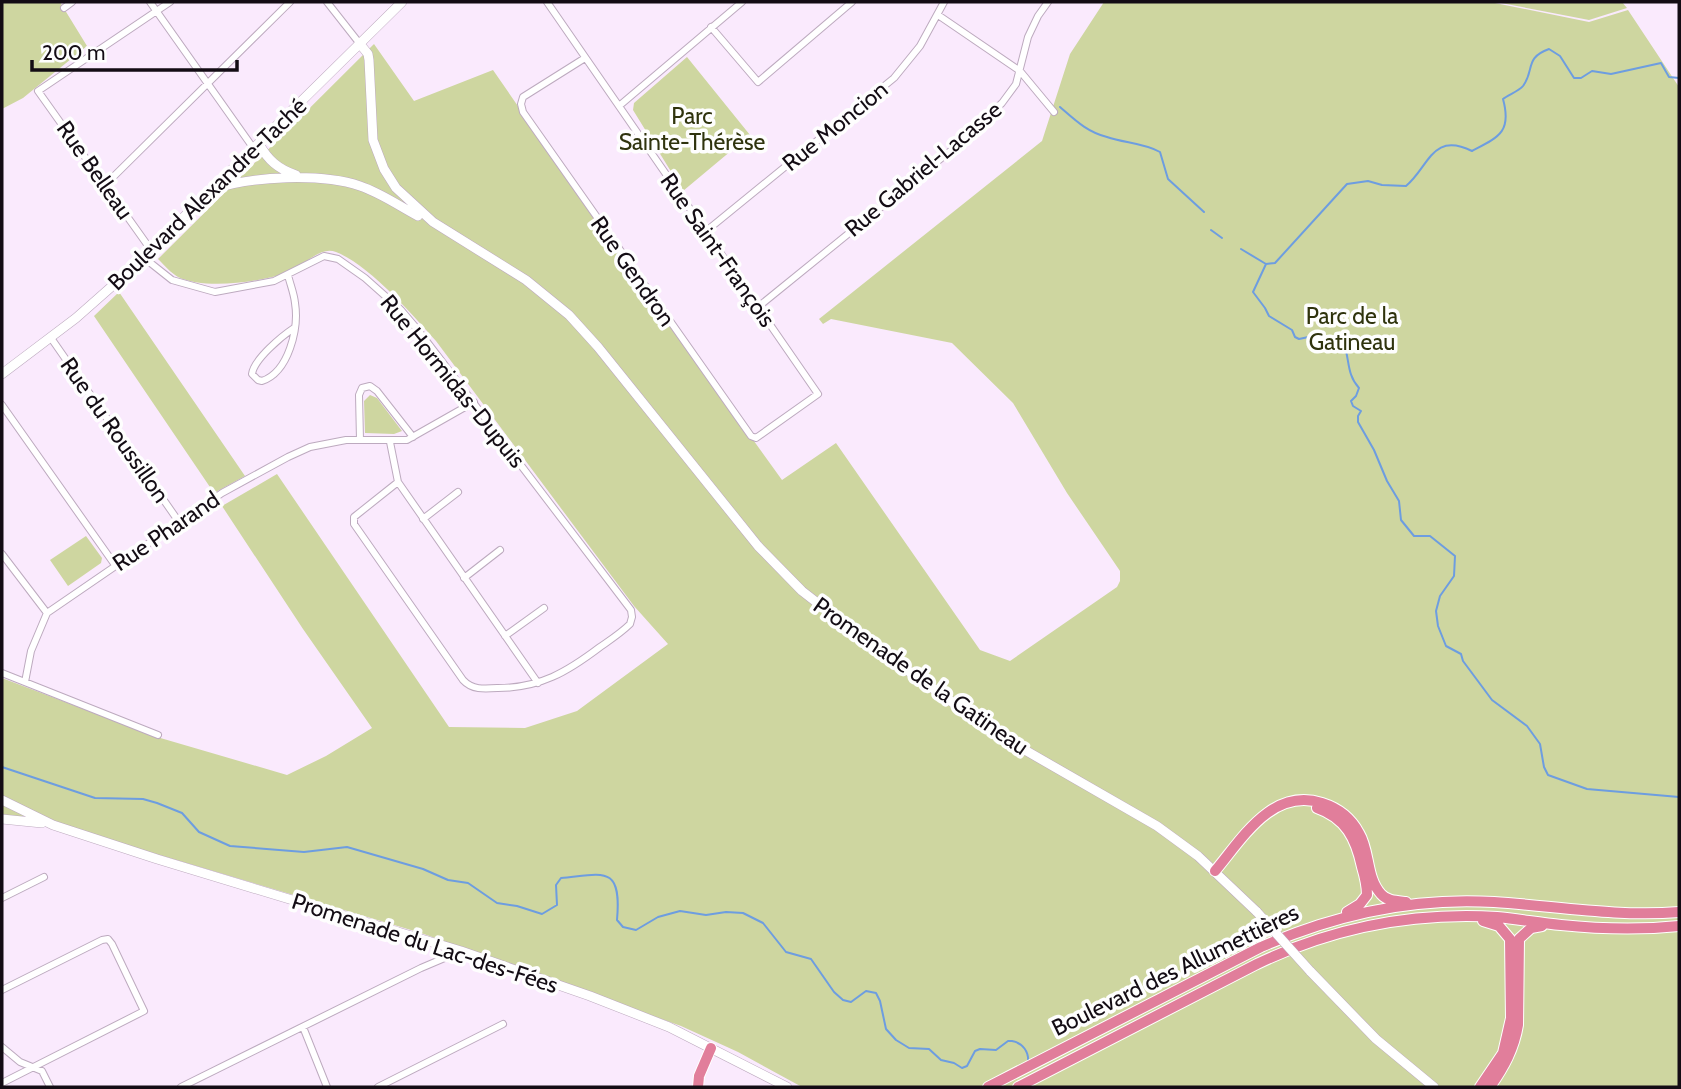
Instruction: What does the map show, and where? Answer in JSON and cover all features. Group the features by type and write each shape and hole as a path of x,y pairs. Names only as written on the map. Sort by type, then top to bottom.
{"highway":[{"path":"1218,874 1254,824 1266,812 1284,803 1310,800 1336,808 1352,822 1364,844 1374,884 1383,896 1393,901 1422,903"},
{"path":"1218,874 1257,830 1274,816 1293,808 1308,807 1324,811 1342,822 1354,837 1367,891 1360,904 1327,921"},
{"name":"Boulevard des Allumettières","path":"988,1087 1261,947 1327,921 1422,903 1490,902 1613,914 1679,912"},
{"path":"1466,916 1499,926 1507,934 1510,945 1509,1035 1499,1060 1480,1087"},
{"name":"Boulevard des Allumettières","path":"1018,1087 1247,969 1305,943 1341,932 1382,923 1466,916 1615,928 1679,926"},
{"path":"1490,1087 1508,1059 1516,1036 1519,939 1531,928 1559,925"},
{"path":"698,1087 699,1076 711,1048"}],"street":[{"path":"64,8 72,2"},
{"path":"150,2 207,85 256,146"},
{"path":"156,11 170,2"},
{"path":"105,185 290,2"},
{"path":"327,2 360,44"},
{"name":"Boulevard Alexandre-Taché","path":"2,374 95,302 151,250 402,2"},
{"name":"Rue Saint-François","path":"547,2 818,394"},
{"path":"619,106 742,2"},
{"path":"711,27 758,82 852,2"},
{"name":"Rue Moncion","path":"705,232 894,78 920,46 944,2"},
{"name":"Rue Gabriel-Lacasse","path":"758,307 969,135 1014,89 1032,29 1048,2"},
{"name":"Rue Belleau","path":"151,250 38,91 156,11"},
{"path":"938,15 1020,71 1054,112"},
{"name":"Promenade de la Gatineau","path":"360,44 368,54 372,128 384,169 396,188 412,205 442,228"},
{"name":"Rue Gendron","path":"585,58 523,97 521,104 523,112 589,208 751,436 756,438 818,394"},
{"name":"Promenade de la Gatineau","path":"256,146 277,167 307,179"},
{"name":"Promenade de la Gatineau","path":"212,190 252,180 307,179 366,188 442,228 526,280 569,315 598,347 767,557 827,611 1022,750 1146,818 1184,845 1257,912 1376,1039 1434,1087"},
{"name":"Rue Hormidas-Dupuis","path":"143,257 172,280 215,292 253,286 288,275 324,257 332,257 371,283 401,310 631,610 632,617 627,627 572,668 538,683"},
{"path":"288,275 295,302 294,328 291,346 278,369 267,379 258,380 252,374 255,364 294,328"},
{"name":"Rue du Roussillon","path":"51,338 179,522"},
{"path":"360,440 359,395 362,388 370,386 377,391 413,437"},
{"name":"Rue Pharand","path":"47,613 222,493 300,451 323,443 360,440 390,442 413,437 474,402"},
{"path":"2,405 115,565"},
{"path":"390,442 398,482 538,683 518,688 481,689 466,683 358,531 354,520 357,514 398,482"},
{"path":"423,519 458,492"},
{"path":"464,578 500,550"},
{"path":"2,554 47,613 31,650 25,682"},
{"path":"505,636 544,608"},
{"path":"2,673 158,734"},
{"name":"Promenade du Lac-des-Fées","path":"2,800 53,825 461,951 629,1010 669,1027 787,1087"},
{"name":"Promenade du Lac-des-Fées","path":"2,819 53,825"},
{"path":"2,898 44,877"},
{"path":"2,990 108,939 144,1011 2,1083"},
{"path":"181,1087 421,968 461,951"},
{"path":"378,1087 503,1024"},
{"path":"303,1027 327,1087"},
{"path":"2,1047 20,1062 42,1071 50,1087"}],"green space":[{"path":"2,2 60,2 87,46 23,98 2,109"},
{"name":"Parc de la Gatineau","path":"1104,2 1490,2 1589,22 1628,10 1679,87 1679,1087 802,1087 738,1052 681,1026 421,933 109,840 2,816 2,678 157,737 287,775 326,756 372,728 222,506 277,474 449,727 525,728 577,711 668,644 634,606 436,341 389,291 349,258 336,252 324,251 278,276 218,284 178,277 158,259 374,44 414,101 493,70 643,287 782,480 836,443 980,650 1010,661 1117,587 1120,571 1067,493 1013,403 952,343 831,319 823,324 819,319 1042,141 1070,54"},
{"path":"1496,2 1622,2 1627,8 1589,20"},
{"name":"Parc Sainte-Thérèse","path":"687,57 750,135 683,191 633,110 634,103"},
{"path":"119,292 245,476 214,493 94,316"},
{"path":"370,395 377,398 402,431 394,434 365,433 364,401"},
{"path":"86,536 102,558 101,563 68,586 50,560"}],"waterway":[{"path":"1241,249 1266,264 1275,263 1347,184 1368,181 1382,185 1406,186 1440,148 1448,145 1459,146 1472,151 1490,142 1504,126 1506,119 1503,99 1523,86 1533,60 1549,49 1560,56 1574,78 1581,78 1592,71 1611,74 1661,63 1669,77 1679,78"},
{"path":"1060,107 1093,132 1160,152 1168,179 1204,212"},
{"path":"1211,230 1222,238"},
{"path":"1266,264 1253,292 1269,316 1292,330 1295,337 1299,339 1318,335 1343,341 1352,377 1359,388 1351,401 1353,406 1361,411 1358,422 1399,501 1401,520 1414,536 1430,536 1455,556 1454,576 1440,596 1436,611 1438,626 1446,646 1461,654 1463,661 1492,700 1527,726 1540,744 1548,775 1587,789 1679,797"},
{"path":"2,767 95,798 143,799 157,803 182,813 199,832 230,846 304,852 347,847 423,869 448,880 468,883 497,903 542,914 557,905 556,885 561,878 588,875 607,876 613,881 618,902 617,920 623,927 636,930 658,917 680,911 706,915 743,913 763,923 786,952 811,959 834,992 843,1000 851,1002 866,991 876,993 886,1029 896,1040 909,1048 929,1049 941,1060 962,1068 967,1066 975,1051 996,1050 1012,1041 1024,1049 1028,1062"}]}
